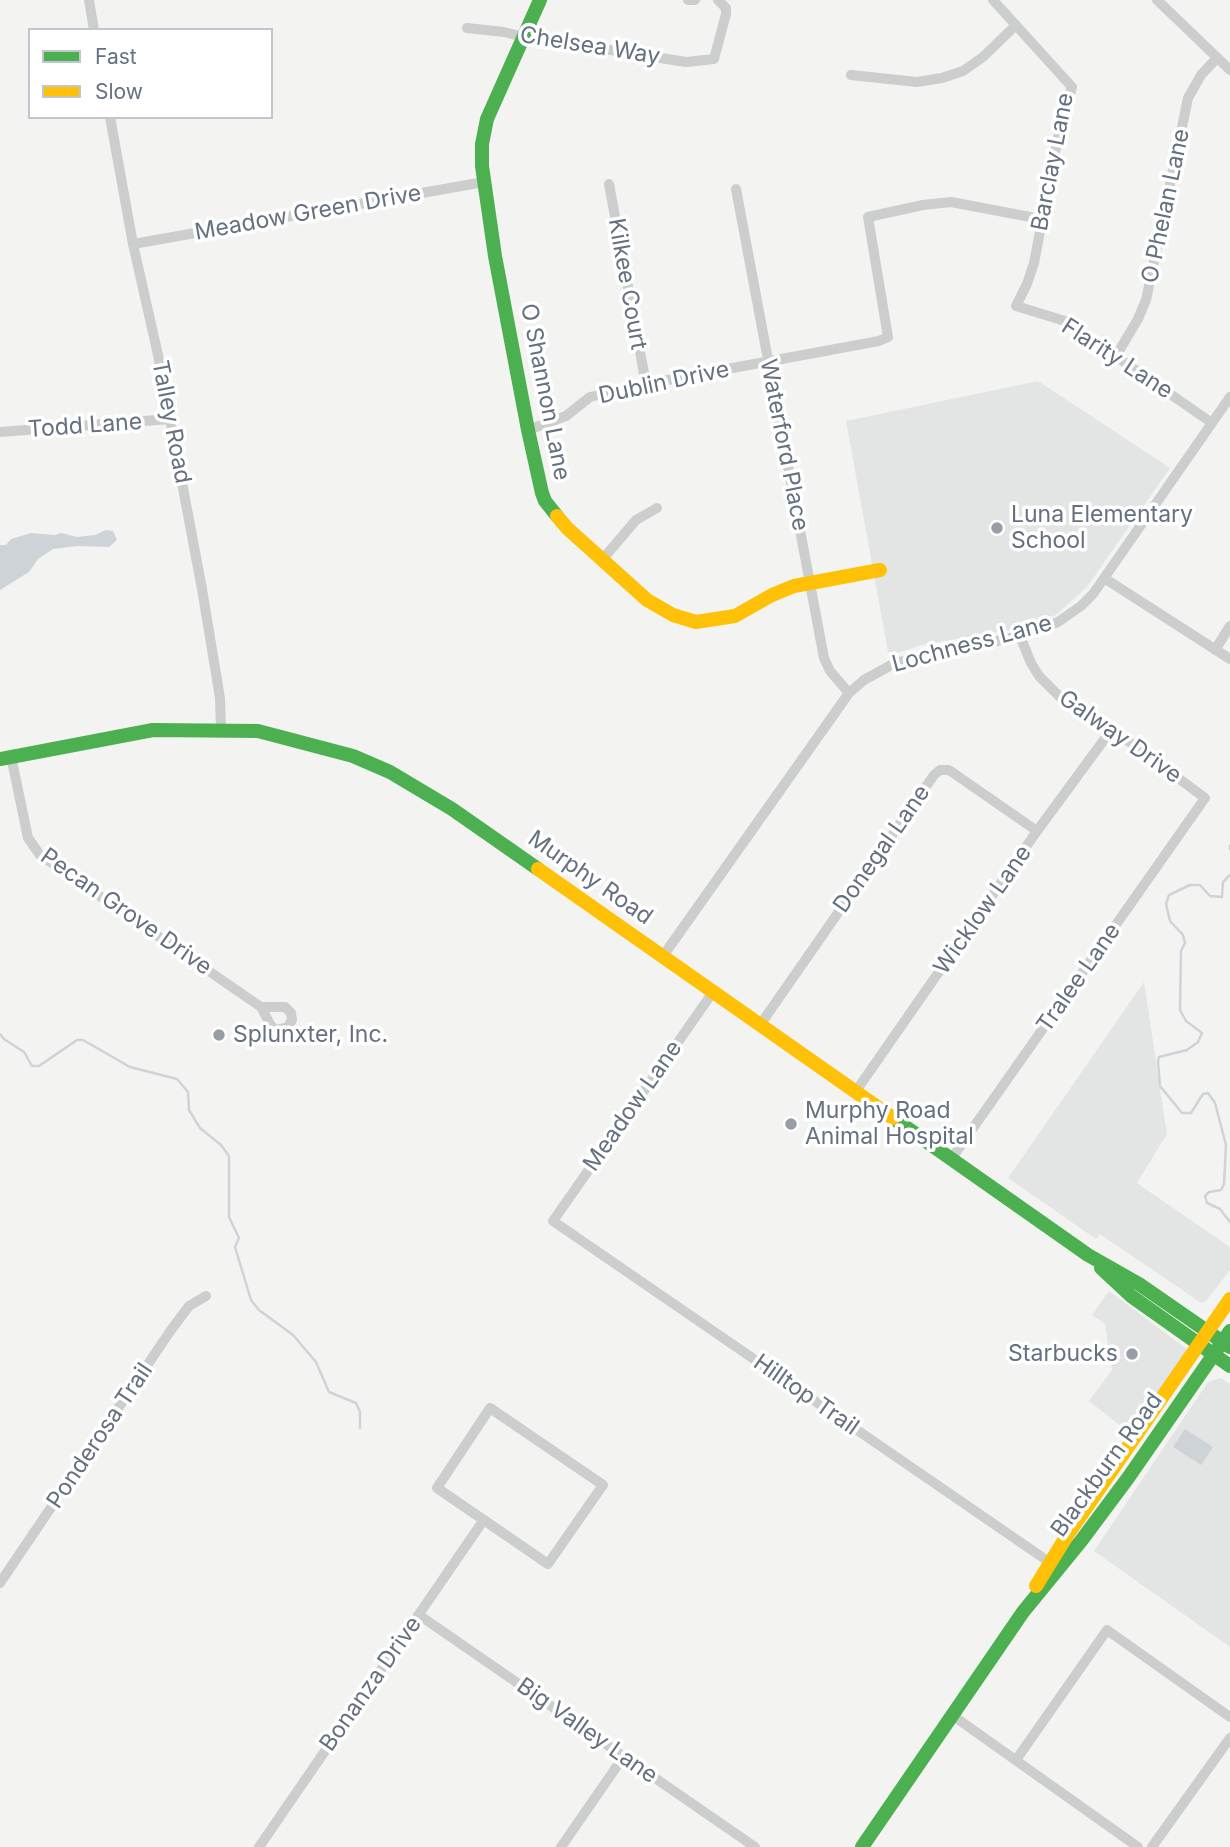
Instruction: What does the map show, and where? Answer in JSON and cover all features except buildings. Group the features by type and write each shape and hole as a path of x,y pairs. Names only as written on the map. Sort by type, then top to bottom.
{"main road":[{"name":"O Shannon Lane","path":"540,0 487,119 482,144 484,182 495,256 528,430 545,500 567,528 647,600 673,615 696,622 736,616 772,595 794,586 880,570"},
{"name":"Murphy Road","path":"6,757 153,730 221,729 258,731 305,742 353,756 390,772 452,809 1088,1255 1139,1283 1208,1332 1228,1340"},
{"name":"Murphy Road","path":"1088,1255 1131,1296 1230,1366"},
{"name":"Blackburn Road","path":"865,1846 1054,1566 1092,1499 1230,1299"},
{"name":"Blackburn Road","path":"1054,1566 1105,1509 1214,1355 1228,1340"},
{"path":"1128,1478 1144,1438 1140,1429"},
{"path":"1092,1499 1105,1509"}],"street":[{"path":"89,0 94,28"},
{"path":"688,0 695,0"},
{"name":"Chelsea Way","path":"467,28 504,32 548,43 686,62 714,59 726,14 726,8 718,0"},
{"name":"Barclay Lane","path":"993,0 1072,87 1058,137 1034,263 1016,306"},
{"path":"1157,0 1230,70"},
{"path":"851,75 916,82 942,78 963,71 983,57 1016,25"},
{"name":"O Phelan Lane","path":"1116,356 1138,320 1146,300 1188,98 1201,75 1216,59"},
{"name":"Talley Road","path":"110,119 209,629 222,716 221,729"},
{"name":"Meadow Green Drive","path":"133,244 484,182"},
{"name":"Kilkee Court","path":"609,184 646,384"},
{"name":"Waterford Place","path":"736,189 824,658 830,671 849,693"},
{"name":"Dublin Drive","path":"528,430 566,416 590,397 646,384 879,341 888,337 868,216 951,202 1041,219"},
{"name":"Flarity Lane","path":"1016,306 1065,321 1212,423"},
{"name":"Lochness Lane","path":"663,956 849,693 864,680 895,663 1020,636 1068,616 1093,594 1230,397"},
{"name":"Todd Lane","path":"0,432 170,419"},
{"path":"602,560 636,520 657,508"},
{"path":"1104,578 1230,659"},
{"path":"1215,650 1230,626"},
{"name":"Galway Drive","path":"1020,636 1031,663 1048,686 1087,715 1112,729 1205,798"},
{"name":"Wicklow Lane","path":"856,1091 1037,831 1112,729"},
{"name":"Pecan Grove Drive","path":"6,757 27,838 40,855 261,1007"},
{"name":"Donegal Lane","path":"760,1025 940,770 949,769 1037,831"},
{"name":"Tralee Lane","path":"952,1158 1205,798"},
{"name":"Meadow Lane","path":"553,1221 713,992"},
{"name":"Hilltop Trail","path":"553,1221 1054,1566"},
{"name":"Ponderosa Trail","path":"0,1583 171,1330 190,1306 206,1296"},
{"path":"490,1408 603,1485 548,1563 483,1521 437,1488 490,1408"},
{"name":"Bonanza Drive","path":"259,1847 483,1521"},
{"name":"Big Valley Lane","path":"419,1615 755,1847"},
{"path":"1016,1760 1107,1630 1230,1717"},
{"path":"951,1715 1138,1847"},
{"path":"1152,1847 1230,1738"},
{"path":"561,1847 624,1756"}],"shaded area":[{"name":"Luna Elementary School","path":"1038,381 1170,468 1087,587 1056,615 1009,630 922,645 894,654 888,652 846,421"},
{"path":"106,530 113,531 117,540 109,547 77,546 53,549 38,559 29,572 0,590 0,545 6,545 11,539 31,533 61,533 77,537 95,535"},
{"path":"1144,982 1167,1134 1137,1183 1230,1247 1230,1270 1206,1301 1201,1303 1100,1234 1096,1239 1008,1178"},
{"path":"1109,1291 1188,1350 1132,1435 1089,1401 1112,1370 1105,1324 1092,1315"},
{"path":"1221,1378 1230,1384 1230,1647 1094,1551 1208,1382"},
{"path":"1185,1429 1213,1447 1201,1465 1173,1447"}],"waterway":[{"path":"1230,875 1223,882 1222,897 1210,896 1200,885 1190,885 1169,895 1166,904 1170,921 1183,935 1185,943 1181,951 1180,1010 1186,1021 1202,1033 1198,1042 1187,1050 1159,1057 1158,1061 1160,1086 1182,1113 1191,1113 1203,1094 1208,1093 1215,1103 1226,1145 1224,1184 1221,1190 1209,1192 1205,1196 1207,1203 1220,1209 1230,1222"},
{"path":"0,1034 24,1052 32,1066 39,1066 77,1040 83,1040 130,1067 177,1079 188,1092 189,1110 200,1128 221,1145 229,1156 229,1217 239,1238 235,1247 251,1300 259,1310 293,1335 316,1362 329,1392 356,1403 360,1412 360,1428"}],"traffic: fast":[{"path":"540,0 487,119 482,144 482,166 495,256 528,430 542,493 557,516"},
{"path":"0,759 153,730 258,731 353,756 390,772 452,809 538,869"},
{"path":"893,1118 1088,1255 1139,1284 1230,1347"},
{"path":"1101,1268 1131,1296 1230,1366"},
{"path":"862,1847 1023,1612 1128,1478 1230,1331"}],"traffic: slow":[{"path":"557,516 647,600 673,615 696,622 735,616 794,586 880,570"},
{"path":"538,869 893,1118"},
{"path":"1036,1586 1068,1534 1230,1299"}],"place":[{"name":"Luna Elementary School","path":"997,528"},
{"name":"Splunxter, Inc.","path":"219,1035"},
{"name":"Murphy Road Animal Hospital","path":"791,1124"},
{"name":"Starbucks","path":"1132,1354"}]}
